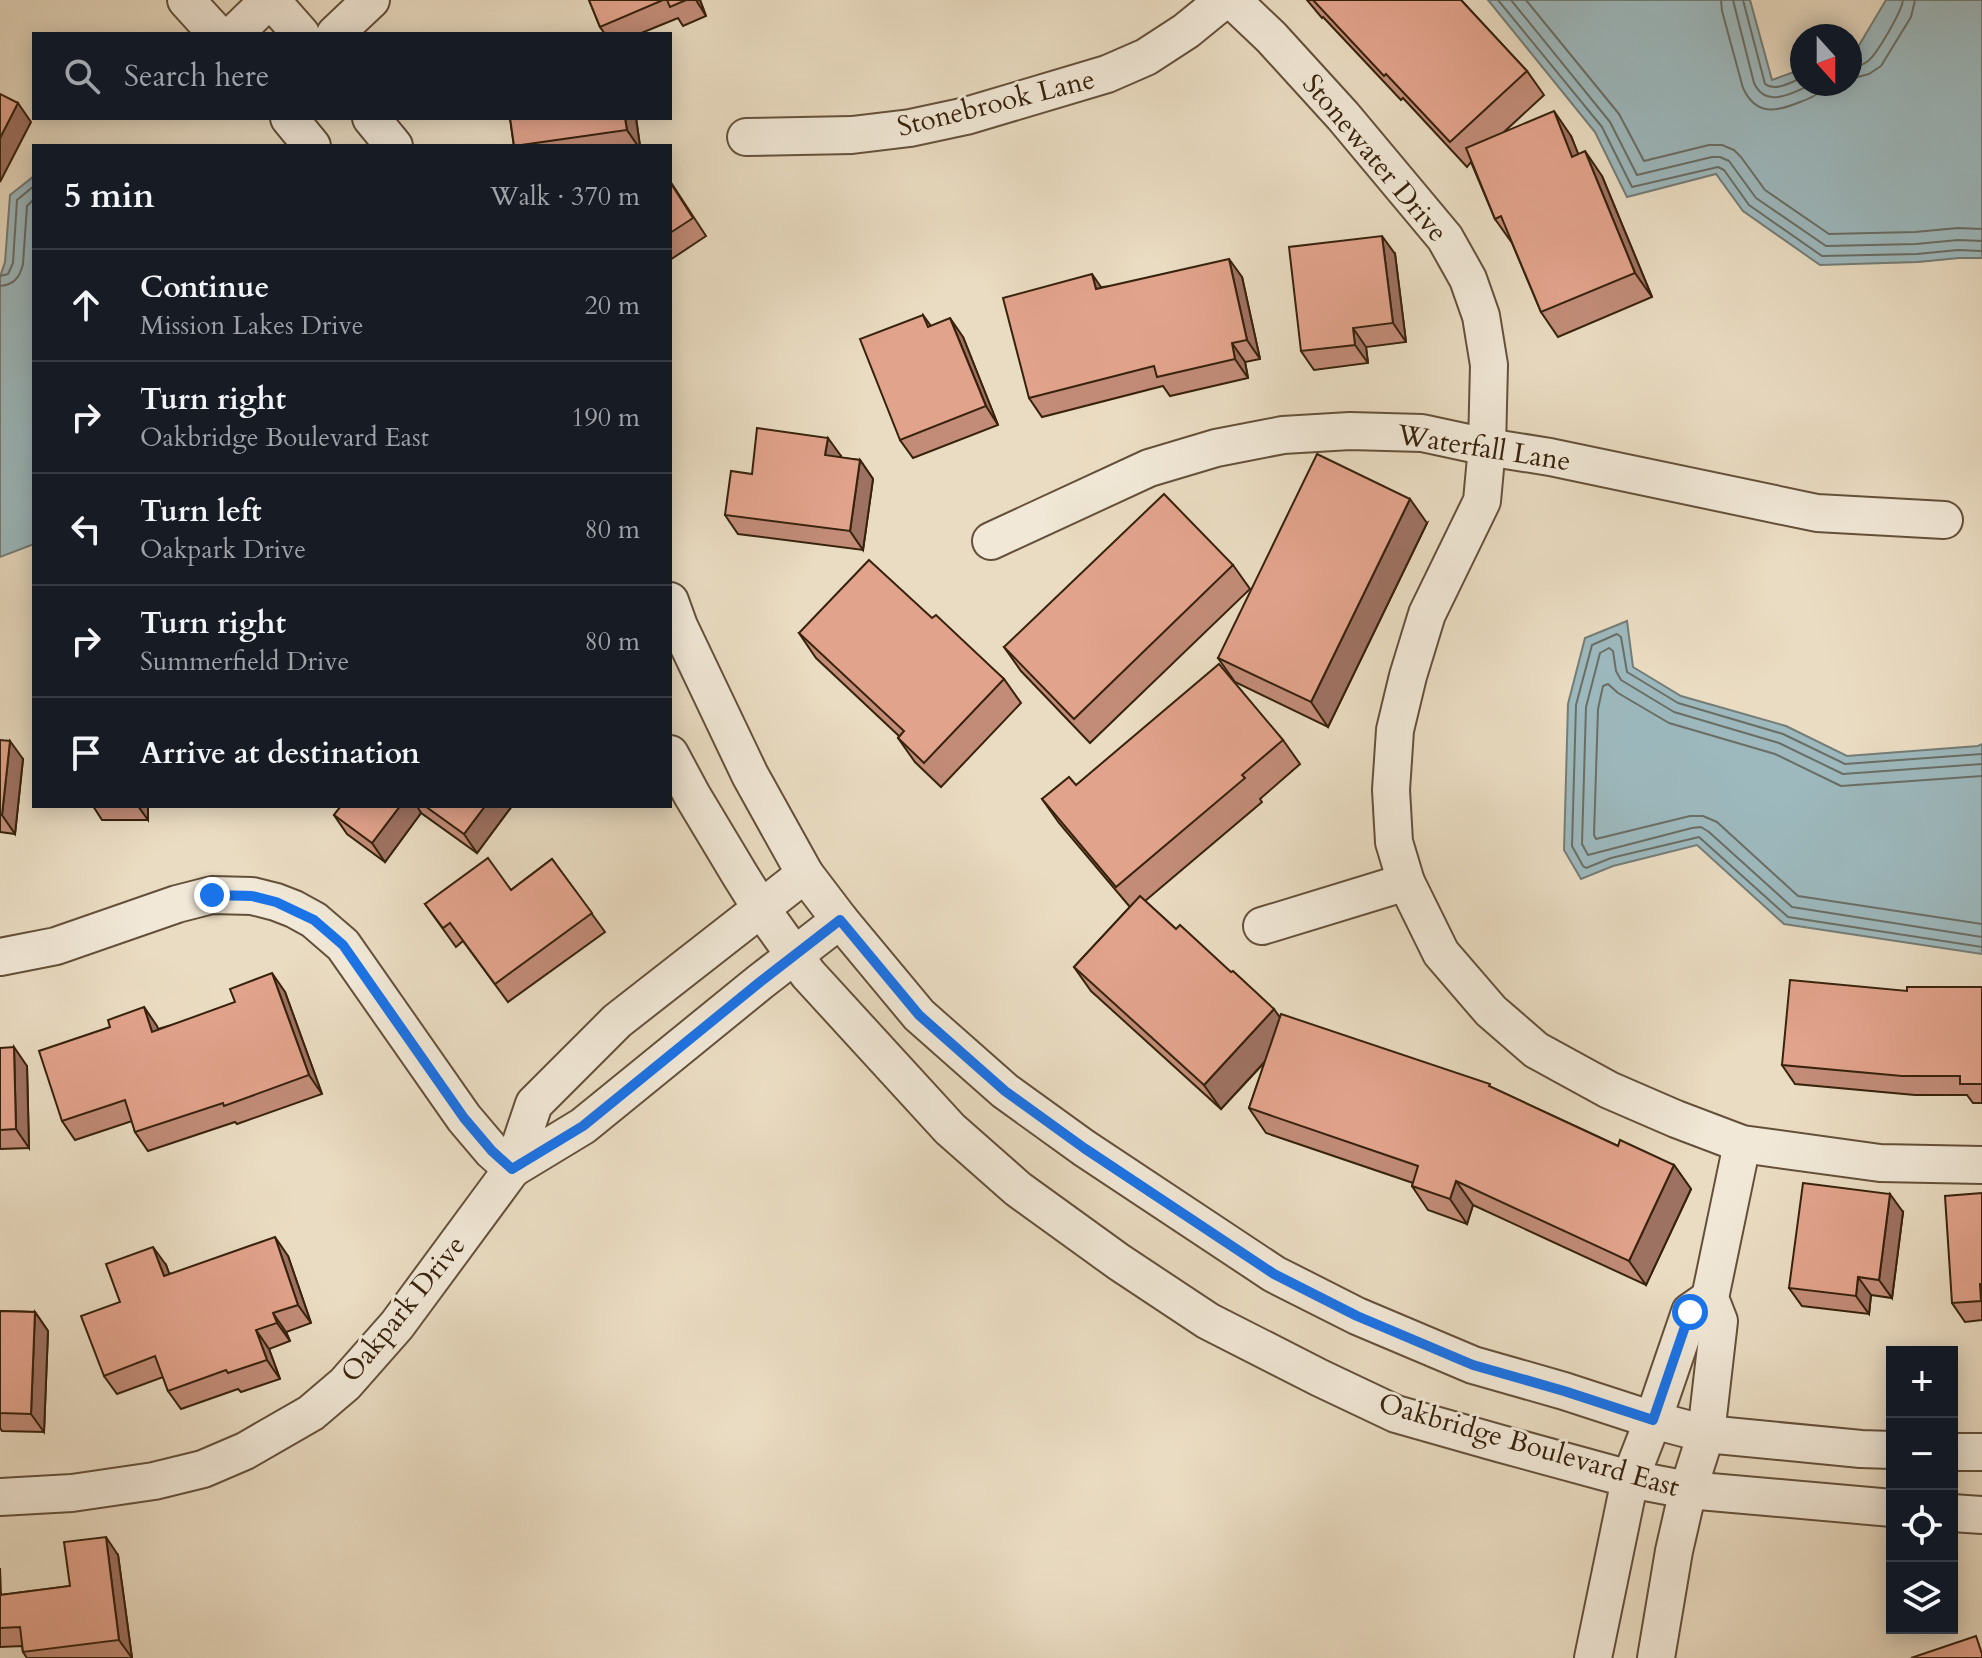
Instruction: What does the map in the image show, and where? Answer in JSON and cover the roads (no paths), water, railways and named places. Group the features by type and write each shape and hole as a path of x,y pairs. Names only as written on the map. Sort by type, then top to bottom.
{"street":[{"path":"186,0 215,32"},
{"path":"236,32 270,0 299,32"},
{"path":"337,32 371,0"},
{"name":"Stonebrook Lane","path":"746,137 852,135 910,128 980,112 1107,74 1146,57 1186,31 1224,0"},
{"name":"Stonewater Drive","path":"1232,0 1271,37 1343,116 1445,238 1468,279 1481,316 1489,365 1482,501 1427,614 1395,730 1391,790 1394,842 1406,882 1441,953 1491,1011 1536,1050 1609,1090 1676,1119 1742,1144 1880,1163 1982,1165"},
{"path":"291,120 310,144"},
{"path":"373,120 392,144"},
{"name":"Waterfall Lane","path":"991,541 1149,468 1216,448 1283,435 1350,431 1422,433 1817,513 1944,520"},
{"name":"Oakbridge Boulevard East","path":"672,607 750,775 805,874 840,920 919,1015 1005,1091 1084,1148 1274,1274 1357,1316 1473,1365 1706,1434 1886,1450"},
{"name":"Oakbridge Boulevard East","path":"672,758 760,907 808,974 950,1129 1018,1189 1208,1321 1396,1414 1630,1479 1688,1490 1886,1507"},
{"name":"Oakpark Drive","path":"0,1497 72,1493 154,1481 203,1469 245,1451 311,1413 345,1384 397,1325 512,1169 534,1104 607,1031 805,874"},
{"path":"1262,926 1406,882"},
{"path":"0,957 56,946 212,895 252,896 285,905 314,920 343,945 464,1118 512,1169"},
{"name":"Oakpark Drive","path":"512,1169 583,1126 840,920"},
{"path":"607,1031 652,1069"},
{"path":"1601,1616 1658,1643 1688,1490 1706,1434 1719,1321 1710,1298 1742,1144"},
{"path":"1593,1658 1630,1479 1690,1312 1710,1298"},
{"path":"1958,1452 1982,1452"},
{"path":"1958,1513 1982,1515"}],"water":[{"path":"1488,0 1750,0 1772,80 1790,73 1790,96 1862,96 1862,40 1886,0 1982,0 1982,258 1820,265 1743,211 1716,174 1627,197 1595,132"},
{"path":"32,178 32,545 0,557 0,277 5,262 10,195"},
{"path":"1627,621 1633,667 1681,696 1786,726 1847,756 1982,744 1982,954 1784,924 1697,845 1613,866 1581,879 1564,850 1568,704 1585,638"}]}
